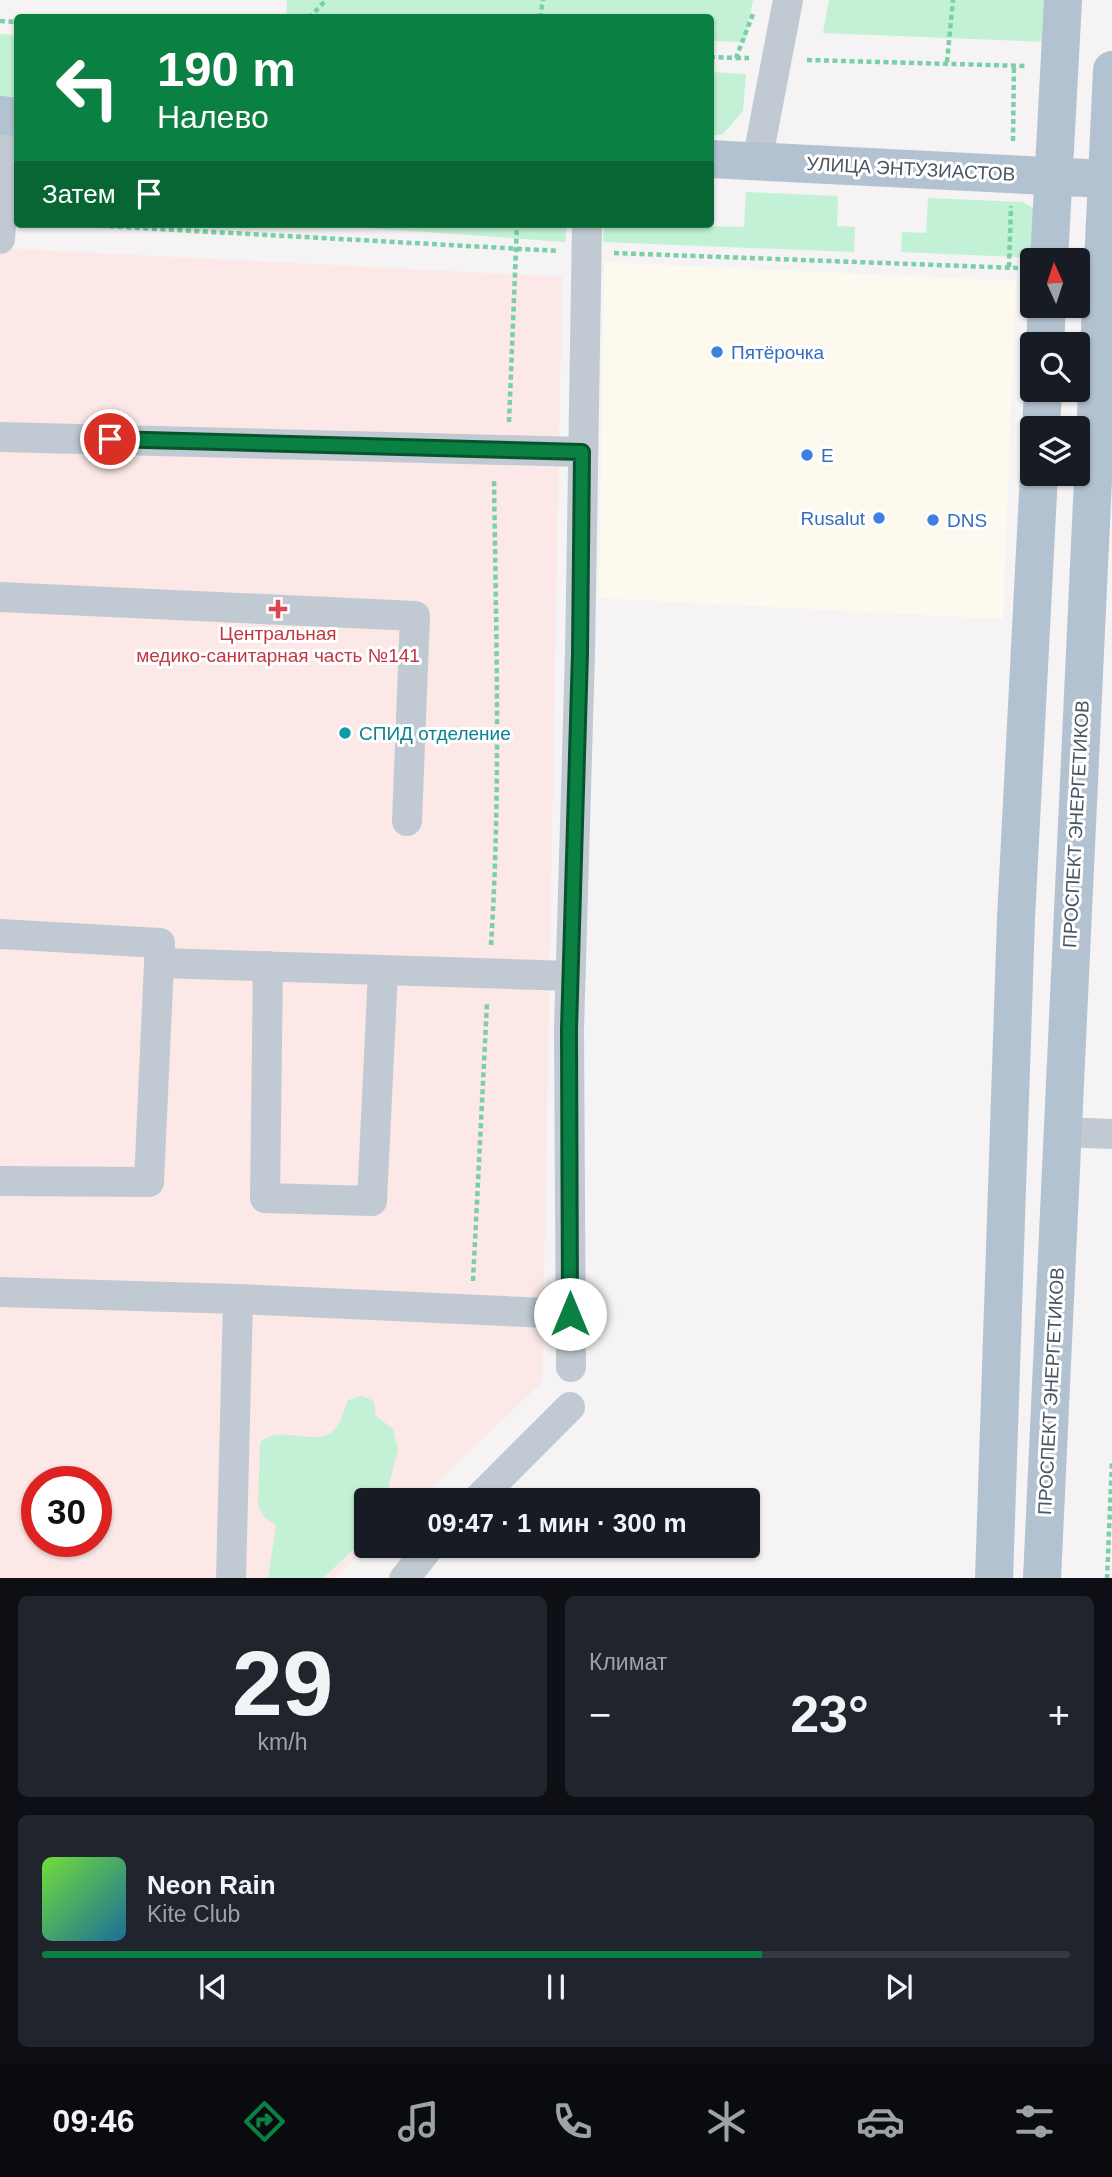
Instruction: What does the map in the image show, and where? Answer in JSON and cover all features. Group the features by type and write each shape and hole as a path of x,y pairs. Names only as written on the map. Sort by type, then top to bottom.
{"main road":[{"path":"1038,248 1054,176 1063,0"},
{"name":"ПРОСПЕКТ ЭНЕРГЕТИКОВ","path":"1042,1578 1112,70"},
{"name":"УЛИЦА ЭНТУЗИАСТОВ","path":"714,159 1109,179"},
{"path":"994,1578 1016,918 1038,486"},
{"path":"1016,918 1071,916"},
{"path":"1009,1128 1062,1132"},
{"path":"1004,1295 1056,1296"}],"street":[{"path":"757,162 788,0"},
{"path":"0,239 9,116"},
{"path":"571,1367 571,976 587,238"},
{"path":"0,437 582,452"},
{"path":"0,597 415,616 407,821"},
{"path":"0,934 160,943 149,1182 0,1181"},
{"path":"159,963 571,976"},
{"path":"268,966 265,1198 372,1202 383,972"},
{"path":"1062,1132 1112,1134"},
{"path":"0,1292 238,1298 570,1314"},
{"path":"231,1578 238,1298"},
{"path":"489,1488 570,1407"},
{"path":"404,1578 421,1558"}],"path":[{"path":"313,14 326,0"},
{"path":"947,62 953,0"},
{"path":"736,58 753,12"},
{"path":"714,57 1059,67"},
{"path":"139,228 516,249 587,238 1020,263"},
{"path":"471,1309 496,854 501,449 517,228"},
{"path":"1107,1578 1112,1461"}],"shaded area":[{"name":"Центральная медико-санитарная часть №141","path":"0,248 562,277 542,1382 431,1488 354,1488 356,1558 334,1578 0,1578"},
{"path":"604,262 1016,281 1003,619 599,598"}],"green space":[{"path":"287,0 753,0 745,42 714,41 714,14 286,14"},
{"path":"829,0 1049,0 1047,42 823,33"},
{"path":"0,34 14,35 14,99 0,97"},
{"path":"714,72 746,74 743,111 722,135 714,135"},
{"path":"746,192 838,196 837,226 855,227 854,252 603,242 604,228 744,227"},
{"path":"928,198 1023,202 1033,208 1037,248 1020,248 1020,257 901,252 902,232 926,233"},
{"path":"367,228 567,228 565,242"},
{"path":"362,1396 374,1401 376,1416 393,1429 398,1449 388,1488 354,1488 354,1549 323,1578 268,1578 276,1525 264,1517 258,1506 260,1443 277,1435 326,1435 339,1424 348,1400"}],"place":[{"name":"Пятёрочка","path":"717,352"},
{"name":"Е","path":"807,455"},
{"name":"Rusalut","path":"879,518"},
{"name":"DNS","path":"933,520"},
{"name":"Центральная медико-санитарная часть №141","path":"278,609"},
{"name":"СПИД отделение","path":"345,733"}],"route":[{"path":"110,439 582,452 580,653 569,1029 570,1314"}]}
